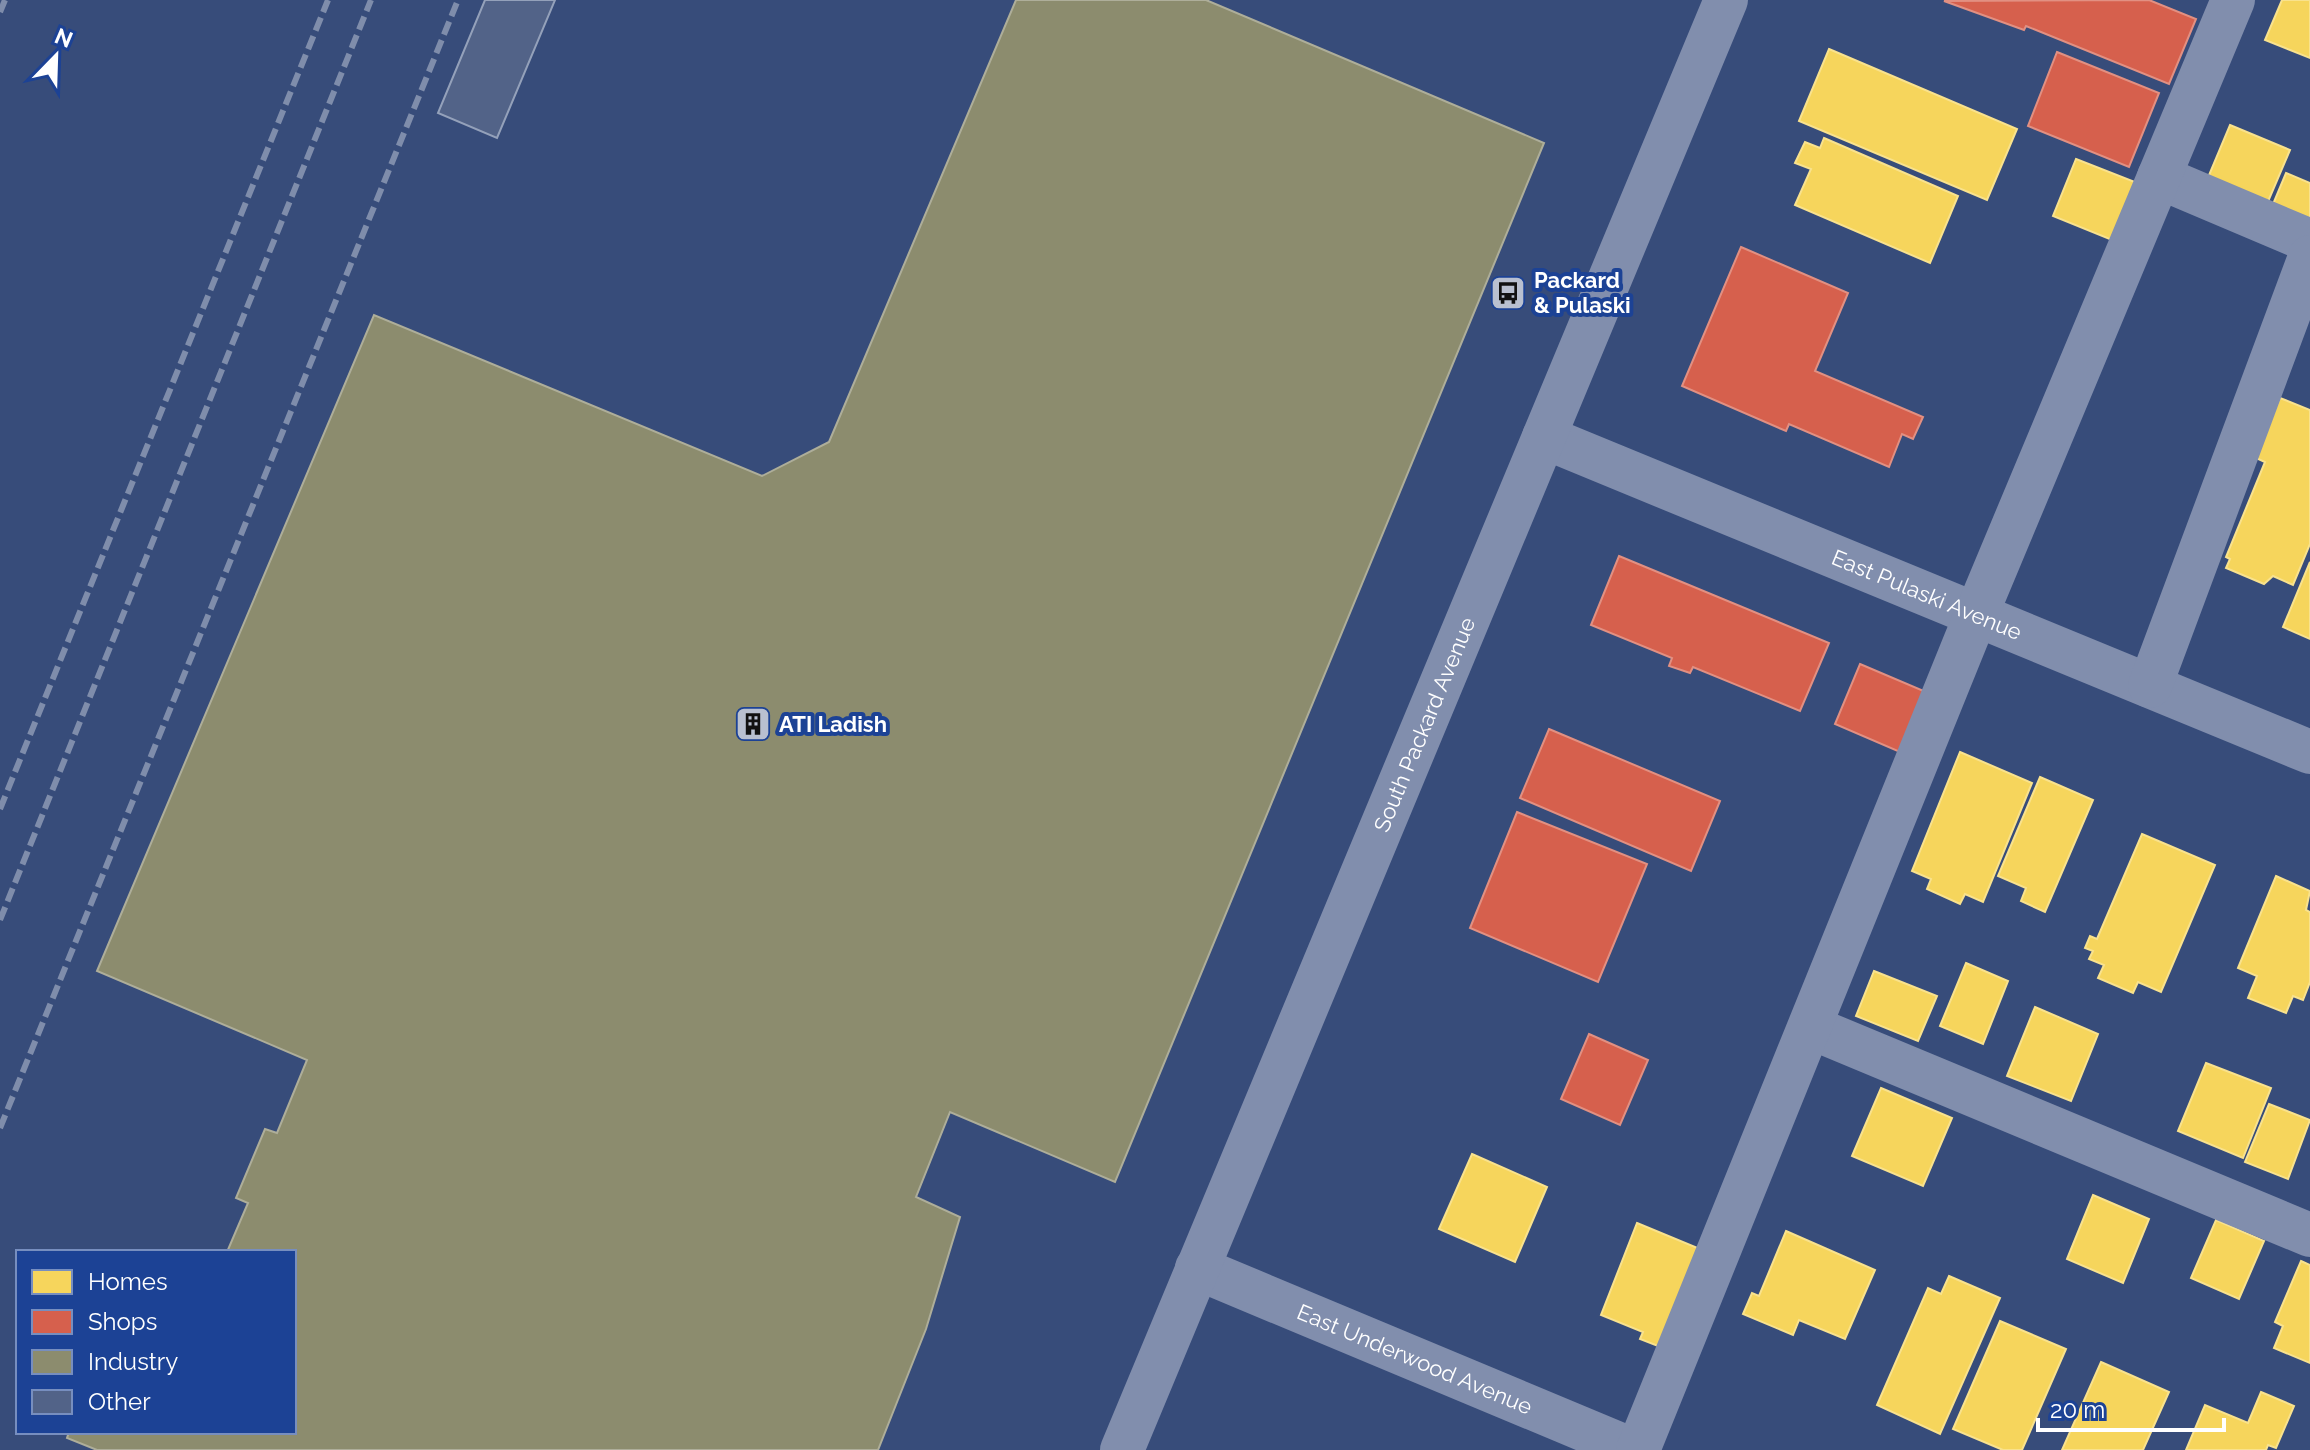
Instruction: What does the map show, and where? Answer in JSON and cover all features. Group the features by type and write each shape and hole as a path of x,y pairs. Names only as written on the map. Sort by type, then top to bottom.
{"street":[{"name":"South Packard Avenue","path":"1122,1450 1726,0"},
{"path":"1636,1450 1976,615 2233,0"},
{"path":"2159,177 2310,241"},
{"path":"2150,686 2310,257"},
{"name":"East Pulaski Avenue","path":"1544,437 2310,752"},
{"path":"1810,1027 2310,1235"},
{"name":"East Underwood Avenue","path":"1197,1268 1636,1450"}],"building: Homes":[{"path":"2282,0 2310,0 2310,58 2265,40"},
{"path":"1829,49 2017,129 1987,200 1799,121"},
{"path":"2230,125 2290,150 2267,204 2207,180"},
{"path":"1824,138 1958,196 1930,263 1795,205 1811,169 1795,163 1805,142 1820,148"},
{"path":"2076,159 2140,184 2117,242 2053,216"},
{"path":"2286,173 2310,183 2310,225 2271,209"},
{"path":"2280,398 2310,410 2310,544 2293,585 2273,576 2264,584 2226,568 2230,559 2226,557 2265,462 2256,458"},
{"path":"2310,562 2310,639 2283,627"},
{"path":"1960,752 2032,783 1983,902 1965,894 1960,904 1927,889 1931,879 1912,871"},
{"path":"2040,777 2093,800 2045,912 2021,901 2026,888 1998,876"},
{"path":"2142,834 2215,865 2161,992 2138,982 2133,993 2098,978 2104,965 2089,959 2093,951 2085,948 2090,936 2097,939"},
{"path":"2276,876 2310,891 2306,910 2310,912 2310,982 2303,1000 2293,996 2286,1013 2248,998 2257,976 2238,968"},
{"path":"1966,963 2008,981 1983,1044 1940,1026"},
{"path":"1874,971 1937,996 1918,1041 1856,1016"},
{"path":"2035,1007 2098,1034 2071,1101 2007,1076"},
{"path":"2206,1063 2271,1088 2243,1158 2178,1131"},
{"path":"1881,1088 1952,1118 1923,1186 1852,1156"},
{"path":"2269,1104 2310,1120 2288,1179 2245,1162"},
{"path":"1472,1154 1547,1187 1515,1262 1439,1229"},
{"path":"2093,1195 2149,1219 2123,1283 2067,1259"},
{"path":"2216,1220 2264,1241 2239,1299 2191,1278"},
{"path":"1637,1223 1700,1249 1658,1346 1640,1339 1643,1332 1601,1315"},
{"path":"1786,1231 1875,1270 1845,1339 1799,1320 1793,1335 1743,1314 1752,1293 1759,1296"},
{"path":"2301,1261 2310,1265 2310,1363 2274,1348 2283,1326 2275,1322"},
{"path":"1949,1276 2000,1298 1940,1434 1877,1405 1928,1288 1941,1294"},
{"path":"2000,1321 2066,1349 2022,1450 2003,1450 1953,1429"},
{"path":"2101,1362 2169,1392 2143,1450 2062,1450"},
{"path":"2261,1392 2294,1406 2276,1448 2268,1445 2266,1450 2186,1450 2205,1405 2248,1423"}],"building: Shops":[{"path":"2149,0 2196,19 2169,84 2026,26 2024,30 1944,1"},
{"path":"2057,52 2159,93 2129,167 2028,126"},
{"path":"1741,247 1848,293 1815,371 1923,417 1913,439 1902,434 1889,467 1789,424 1786,431 1682,386"},
{"path":"1619,556 1829,643 1800,711 1693,667 1690,673 1669,666 1672,658 1591,625"},
{"path":"1860,664 1926,692 1900,752 1835,724"},
{"path":"1549,729 1720,801 1691,871 1520,798"},
{"path":"1517,812 1647,864 1598,982 1470,928"},
{"path":"1589,1034 1648,1060 1620,1125 1561,1099"}],"building: Industry":[{"name":"ATI Ladish","path":"1016,0 1206,0 1544,143 1115,1182 950,1112 916,1197 960,1217 926,1329 878,1450 97,1450 67,1438 68,1434 296,1434 296,1250 228,1250 248,1203 236,1198 265,1129 277,1133 307,1060 97,971 374,315 762,476 829,442"}],"building: Other":[{"path":"485,0 555,0 497,138 438,113"}],"railway":[{"path":"0,12 5,0"},
{"path":"0,809 328,0"},
{"path":"0,920 371,0"},
{"path":"0,1128 458,0"}],"place":[{"name":"Packard & Pulaski","path":"1508,293"},
{"name":"ATI Ladish","path":"753,724"}]}
